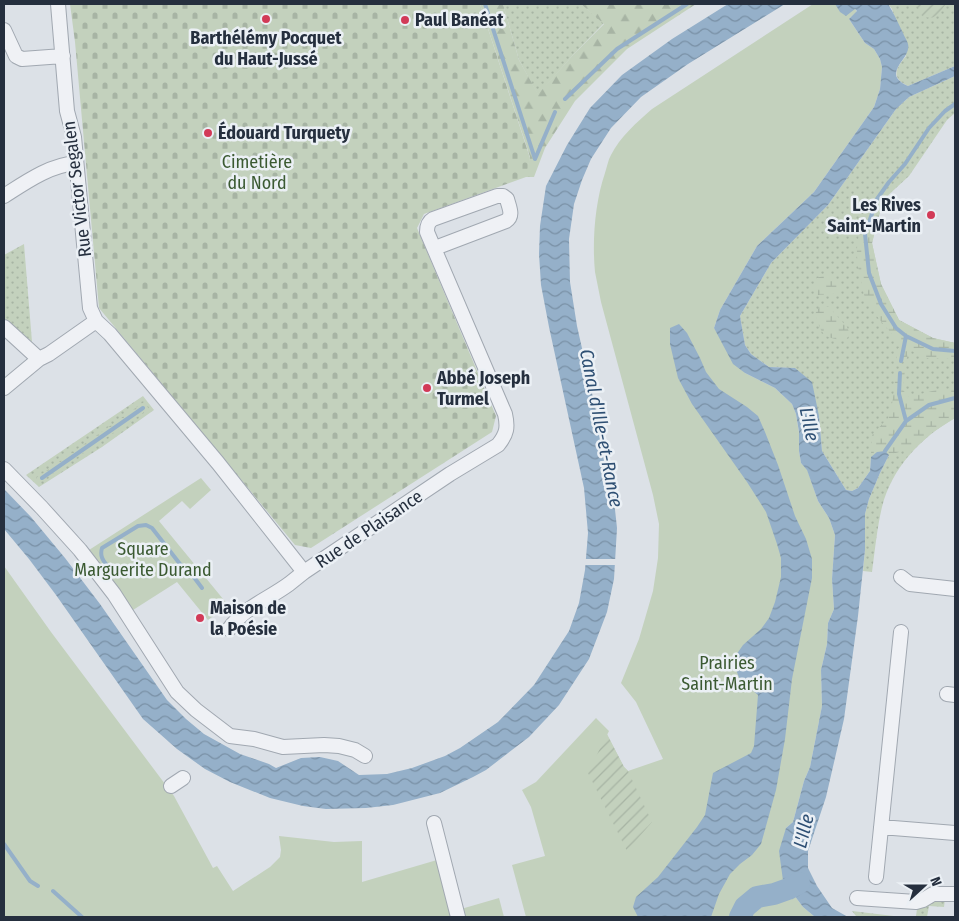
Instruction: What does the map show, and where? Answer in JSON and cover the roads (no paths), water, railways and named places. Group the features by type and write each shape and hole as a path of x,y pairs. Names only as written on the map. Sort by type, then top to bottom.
{"street":[{"name":"Rue Victor Segalen","path":"58,4 67,111 74,137 90,308 96,321"},
{"path":"4,30 16,56 19,58 63,56"},
{"path":"4,196 57,166 76,163"},
{"name":"Rue de Plaisance","path":"96,321 110,334 218,463 304,572 450,474 498,445 504,438 507,422 505,414 427,232 427,226 433,219 497,196 503,196 507,199 511,215 510,219 435,248"},
{"path":"4,388 39,359 96,321"},
{"path":"4,327 39,359"},
{"path":"4,469 80,550 114,594 177,692 196,710 230,736 254,739 283,747 339,746 355,750 365,756"},
{"path":"229,629 244,612 289,584 304,572"},
{"path":"901,577 910,584 955,589"},
{"path":"876,877 901,632"},
{"path":"171,786 183,778"},
{"path":"434,823 458,917"},
{"path":"882,827 955,833"},
{"path":"857,898 916,902 933,894 955,894"}],"water":[{"path":"728,4 785,4 688,64 641,97 611,128 591,159 574,204 569,239 570,282 577,326 612,482 617,528 614,579 607,612 589,659 559,705 529,737 486,770 440,793 393,805 326,809 303,806 270,798 230,782 205,769 177,749 143,719 56,595 4,529 4,489 31,517 65,558 100,604 167,700 204,734 240,754 276,768 301,758 320,757 338,761 359,775 387,774 412,768 445,756 460,748 498,722 534,685 569,631 579,603 585,570 588,533 584,488 541,285 540,226 546,186 567,145 590,108 622,75 672,39"},
{"name":"L'Ille","path":"835,4 888,4 908,44 908,50 896,71 896,76 908,86 955,66 955,76 909,97 896,109 828,205 771,263 740,316 745,345 751,354 769,367 795,368 812,382 819,416 822,451 846,490 852,491 858,488 870,471 871,457 877,452 885,451 889,455 869,499 865,514 865,550 844,719 826,797 808,851 808,868 817,886 832,908 848,917 815,917 803,907 794,895 774,894 784,888 779,851 786,828 793,822 804,781 810,767 822,706 821,670 827,644 828,623 834,609 832,579 835,535 829,518 818,501 807,470 801,463 799,432 792,404 775,388 745,373 733,364 714,328 720,310 757,246 814,192 874,107 880,89 882,67 880,59 874,49 865,43 849,19 857,11 855,9 846,16 840,12"},
{"path":"679,324 687,333 706,372 719,389 758,416 778,465 795,516 806,539 812,559 812,578 792,679 785,739 776,790 761,844 752,855 730,874 719,894 711,917 638,917 633,907 636,897 658,877 705,815 713,773 751,753 754,746 758,695 740,680 735,667 736,655 769,618 781,577 781,558 766,512 692,404 678,378 670,344 670,328"}],"waterway":[{"path":"485,4 535,159"},
{"path":"565,99 617,49 687,4"},
{"path":"901,361 906,336 896,328 881,304 869,273 865,234 877,199 905,164 929,128 945,111 955,104"},
{"path":"535,159 555,112"},
{"path":"906,336 933,349 955,351"},
{"path":"900,373 899,394 906,421"},
{"path":"885,451 906,421 929,405 955,398"},
{"path":"42,478 143,408"},
{"path":"110,570 102,557 102,548 138,526 146,525 152,528 180,564 190,572 202,588"},
{"path":"4,844 30,881 38,886"},
{"path":"740,917 745,907 757,897 774,894 799,883"},
{"path":"53,891 82,917"}],"place":[{"name":"Barthélémy Pocquet du Haut-Jussé","path":"266,19"},
{"name":"Paul Banéat","path":"405,20"},
{"name":"Édouard Turquety","path":"208,133"},
{"name":"Les Rives Saint-Martin","path":"931,215"},
{"name":"Abbé Joseph Turmel","path":"427,388"},
{"name":"Maison de la Poésie","path":"200,618"}],"park label":[{"name":"Cimetière du Nord","path":"257,172"},
{"name":"Square Marguerite Durand","path":"143,559"},
{"name":"Prairies Saint-Martin","path":"727,673"}],"water label":[{"name":"Canal d'Ille-et-Rance","path":"602,428"}]}
